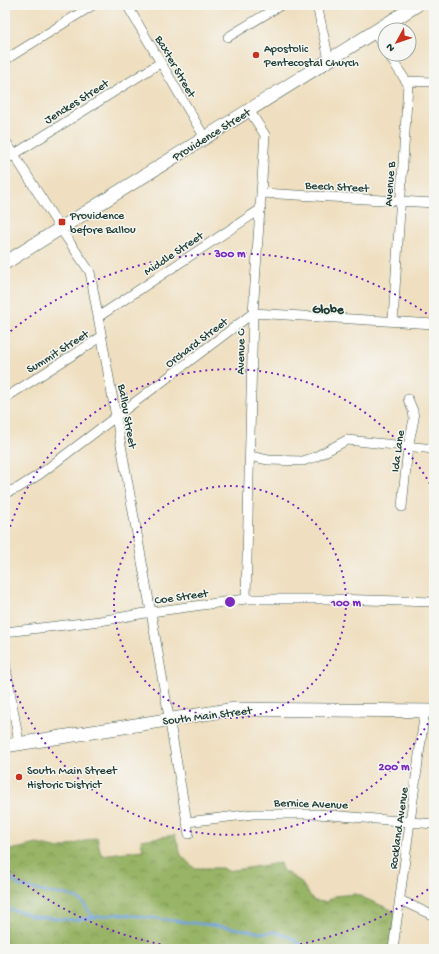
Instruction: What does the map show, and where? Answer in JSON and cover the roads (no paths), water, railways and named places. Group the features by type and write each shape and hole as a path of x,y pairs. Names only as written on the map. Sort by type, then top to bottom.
{"main road":[{"name":"Providence Street","path":"5,263 417,5"},
{"name":"South Main Street","path":"5,746 235,709 430,711"}],"street":[{"path":"5,60 93,5"},
{"name":"Baxter Street","path":"127,5 205,138"},
{"path":"228,37 281,5"},
{"path":"317,5 329,60"},
{"path":"374,32 377,37"},
{"path":"393,62 406,81 434,82"},
{"name":"Jenckes Street","path":"5,160 160,63"},
{"name":"Avenue B","path":"394,321 408,84 406,81"},
{"name":"Avenue C","path":"246,599 253,313 265,135 249,110"},
{"name":"Ballou Street","path":"5,140 60,228 90,272 189,834"},
{"name":"Beech Street","path":"262,193 434,203"},
{"name":"Middle Street","path":"98,317 260,209"},
{"path":"253,313 434,324"},
{"name":"Orchard Street","path":"5,493 18,488 40,474 253,313"},
{"name":"Summit Street","path":"5,398 101,337"},
{"name":"Ida Lane","path":"402,507 408,447 414,419 413,411 408,400"},
{"path":"250,456 268,460 302,461 315,457 347,440 434,449"},
{"name":"Coe Street","path":"5,632 100,621 151,612 246,599 333,599 434,602"},
{"path":"5,662 19,743"},
{"name":"Rockland Avenue","path":"393,949 411,822 430,711"},
{"name":"Bernice Avenue","path":"187,822 253,814 318,814 434,824"},
{"path":"400,900 434,916"}],"waterway":[{"path":"5,875 8,875 6,900 8,909 22,912 31,916 73,920 119,914 264,933 275,932 292,938 306,949"},
{"path":"8,876 19,886 49,893 69,895 81,901 92,917"}],"place":[{"name":"Apostolic Pentecostal Church","path":"256,55"},
{"name":"Providence before Ballou","path":"62,222"},
{"name":"South Main Street Historic District","path":"19,777"}],"district":[{"name":"Globe","path":"328,308"}]}
